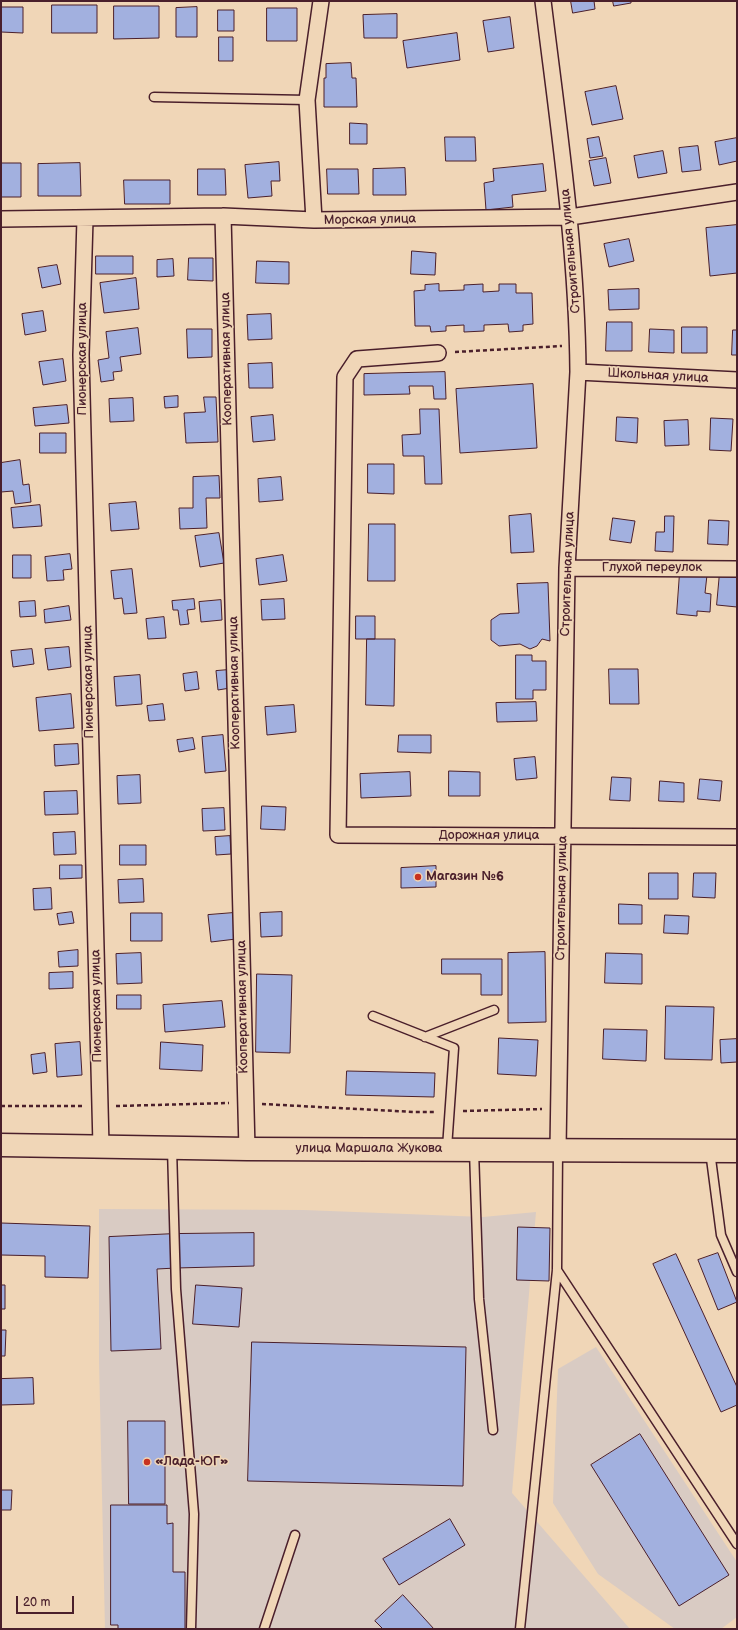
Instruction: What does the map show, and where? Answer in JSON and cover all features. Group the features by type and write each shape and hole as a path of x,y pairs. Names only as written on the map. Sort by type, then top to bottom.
{"main road":[{"name":"улица Маршала Жукова","path":"1,1145 247,1149 558,1149 737,1151"}],"street":[{"path":"314,220 307,100 321,1"},
{"name":"Строительная улица","path":"543,1 570,218 578,345 578,372 567,568 558,1149"},
{"name":"Морская улица","path":"1,218 85,219 223,216 314,220 570,218 737,192"},
{"name":"Кооперативная улица","path":"223,216 247,1149"},
{"name":"Пионерская улица","path":"85,219 81,355 100,1146"},
{"name":"Дорожная улица","path":"438,353 357,359 345,377 338,835 737,837"},
{"name":"Школьная улица","path":"578,372 737,380"},
{"name":"Глухой переулок","path":"567,568 737,569"}],"lane":[{"path":"154,96 307,100"},
{"path":"425,1037 494,1010"},
{"path":"373,1016 454,1048 447,1149"},
{"path":"172,1148 176,1289 194,1514 192,1629"},
{"path":"474,1149 479,1298 493,1430"},
{"path":"520,1629 557,1270 558,1149"},
{"path":"710,1150 721,1235 737,1272"},
{"path":"557,1270 737,1544"},
{"path":"264,1629 294,1535"}],"path":[{"path":"438,353 578,345"},
{"path":"1,1106 100,1107 246,1103 415,1112 559,1109"}],"shaded area":[{"path":"99,1209 304,1210 483,1217 536,1212 512,1493 630,1629 105,1629 99,1360"},
{"path":"596,1347 737,1562 737,1617 721,1629 675,1629 598,1574 553,1503 558,1369"}],"building":[{"path":"571,1 594,1 595,9 573,13"},
{"path":"613,1 631,1 631,3 614,6"},
{"path":"52,5 97,5 97,33 52,33"},
{"path":"114,6 159,6 159,38 114,39"},
{"path":"1,7 23,7 23,33 1,32"},
{"path":"197,7 197,37 176,37 176,8"},
{"path":"267,8 297,8 297,41 267,41"},
{"path":"218,10 234,10 234,31 218,31"},
{"path":"397,14 397,38 364,38 363,15"},
{"path":"510,17 514,48 488,52 483,21"},
{"path":"457,33 460,60 407,68 403,41"},
{"path":"219,37 233,37 233,61 219,61"},
{"path":"351,63 352,78 356,78 357,107 324,107 324,78 326,78 326,64"},
{"path":"616,86 623,119 592,125 585,92"},
{"path":"350,123 367,124 367,144 350,144"},
{"path":"445,137 475,137 476,161 446,161"},
{"path":"599,137 603,156 590,158 587,139"},
{"path":"737,138 737,161 719,165 715,142"},
{"path":"698,146 701,170 682,172 679,148"},
{"path":"663,151 667,173 638,178 634,156"},
{"path":"606,158 611,183 594,186 589,161"},
{"path":"279,162 280,181 271,181 272,196 248,198 245,165"},
{"path":"1,163 21,163 21,197 1,197"},
{"path":"80,163 81,196 38,196 38,164"},
{"path":"543,164 546,191 512,195 513,207 486,210 484,183 494,181 493,169"},
{"path":"405,168 406,195 373,195 373,169"},
{"path":"198,169 225,169 226,195 198,195"},
{"path":"327,169 358,169 359,194 328,194"},
{"path":"124,180 170,180 170,204 125,204"},
{"path":"737,225 737,273 710,276 706,228"},
{"path":"629,239 634,261 609,267 604,244"},
{"path":"412,251 436,253 435,275 411,274"},
{"path":"96,256 133,256 133,274 96,274"},
{"path":"189,258 213,258 213,281 188,280"},
{"path":"173,259 174,276 157,277 157,260"},
{"path":"257,261 289,262 289,284 256,283"},
{"path":"57,265 61,284 42,288 38,268"},
{"path":"136,278 139,309 104,313 100,283"},
{"path":"439,284 439,291 464,290 464,285 483,284 483,292 499,291 499,284 516,284 516,293 532,293 533,324 523,325 523,331 509,332 508,324 484,325 484,331 464,332 464,325 446,326 446,331 431,332 430,326 415,326 414,291 425,290 425,285"},
{"path":"639,289 639,309 609,310 608,290"},
{"path":"43,311 46,331 25,335 22,314"},
{"path":"271,314 272,339 248,340 247,315"},
{"path":"607,322 632,322 632,351 606,351"},
{"path":"682,327 707,327 707,353 682,353"},
{"path":"138,328 141,354 120,357 122,371 113,372 114,380 101,382 98,360 109,358 106,332"},
{"path":"187,329 212,329 212,357 188,358"},
{"path":"650,329 674,330 674,353 649,352"},
{"path":"733,330 737,330 737,355 732,355"},
{"path":"63,359 66,381 43,385 39,362"},
{"path":"272,363 273,388 249,388 248,364"},
{"path":"445,372 446,399 434,399 433,386 409,386 410,394 364,395 364,374"},
{"path":"533,384 537,448 460,453 456,389"},
{"path":"178,396 178,407 165,408 164,397"},
{"path":"204,397 216,397 218,442 186,443 184,413 205,412"},
{"path":"133,398 134,421 110,422 109,399"},
{"path":"67,405 69,423 35,426 33,408"},
{"path":"420,409 439,409 442,484 425,484 424,456 403,456 402,435 420,434"},
{"path":"273,415 275,440 253,442 251,417"},
{"path":"617,417 638,418 637,443 616,441"},
{"path":"711,418 733,419 731,451 710,450"},
{"path":"688,420 689,445 665,446 664,421"},
{"path":"40,433 66,433 66,453 40,453"},
{"path":"20,460 23,485 29,484 31,502 15,504 13,491 1,492 1,463"},
{"path":"368,464 394,464 394,494 368,493"},
{"path":"219,476 220,498 206,498 207,528 180,529 179,508 193,508 193,477"},
{"path":"281,477 283,500 259,502 258,479"},
{"path":"136,502 139,529 111,531 109,504"},
{"path":"40,505 42,526 13,528 11,508"},
{"path":"531,514 534,552 511,553 509,516"},
{"path":"665,516 674,516 673,552 655,551 656,532 664,532"},
{"path":"613,518 635,521 631,543 610,540"},
{"path":"709,520 729,521 728,545 708,544"},
{"path":"369,524 395,524 395,581 368,581"},
{"path":"219,533 224,563 200,567 195,536"},
{"path":"70,554 72,569 63,570 64,580 47,581 45,557"},
{"path":"13,555 31,555 31,578 13,578"},
{"path":"283,555 287,581 259,585 256,559"},
{"path":"132,569 137,613 124,614 122,598 114,599 111,571"},
{"path":"680,572 707,575 705,593 711,594 710,612 697,611 697,616 677,614"},
{"path":"720,572 737,574 737,607 717,605"},
{"path":"548,583 550,641 542,639 537,646 530,649 520,644 499,646 491,640 491,620 500,614 519,613 517,584"},
{"path":"194,599 195,609 187,610 189,624 180,625 178,610 173,610 172,601"},
{"path":"284,599 285,619 262,620 261,600"},
{"path":"221,600 222,620 201,622 199,602"},
{"path":"35,601 36,616 20,617 19,602"},
{"path":"69,606 71,620 45,623 44,610"},
{"path":"356,616 375,616 375,639 356,639"},
{"path":"164,617 166,638 148,639 146,619"},
{"path":"367,639 395,639 394,706 366,705"},
{"path":"69,647 71,667 48,670 45,649"},
{"path":"32,649 34,664 13,667 11,651"},
{"path":"516,655 532,655 532,661 546,661 546,690 533,690 533,699 516,699"},
{"path":"609,669 638,669 639,704 610,704"},
{"path":"228,670 230,688 218,690 216,671"},
{"path":"197,672 199,689 185,691 183,674"},
{"path":"140,675 142,704 116,706 114,677"},
{"path":"71,694 74,728 39,731 36,698"},
{"path":"536,702 537,721 497,722 496,703"},
{"path":"163,704 165,720 149,721 147,706"},
{"path":"294,705 296,732 267,735 265,707"},
{"path":"223,735 226,771 205,773 202,737"},
{"path":"399,735 431,735 431,753 398,752"},
{"path":"193,738 195,749 179,752 177,740"},
{"path":"78,744 79,764 55,766 54,745"},
{"path":"535,757 537,778 516,780 514,759"},
{"path":"449,771 480,772 480,796 449,796"},
{"path":"410,772 411,796 361,798 360,774"},
{"path":"140,775 141,803 118,804 117,776"},
{"path":"612,777 631,778 630,801 610,800"},
{"path":"700,779 722,781 720,801 698,799"},
{"path":"660,781 684,783 684,802 659,801"},
{"path":"77,791 78,814 45,815 44,792"},
{"path":"262,806 286,807 285,830 261,829"},
{"path":"224,808 225,830 203,831 202,809"},
{"path":"75,832 76,854 54,855 53,833"},
{"path":"230,836 231,854 216,855 215,837"},
{"path":"120,845 146,845 146,865 120,865"},
{"path":"60,865 82,865 82,878 60,879"},
{"name":"Магазин №6","path":"436,866 436,887 401,888 401,868"},
{"path":"649,873 678,873 678,899 649,899"},
{"path":"694,873 716,873 715,898 693,897"},
{"path":"143,879 144,902 119,903 118,880"},
{"path":"51,888 52,909 34,910 33,889"},
{"path":"619,904 642,905 642,924 619,924"},
{"path":"72,912 74,923 59,925 57,914"},
{"path":"282,912 282,936 261,937 260,913"},
{"path":"131,913 162,913 162,941 131,941"},
{"path":"233,913 236,939 211,942 208,915"},
{"path":"665,915 689,916 688,934 664,933"},
{"path":"78,950 78,966 59,967 58,952"},
{"path":"545,952 546,1022 508,1023 508,953"},
{"path":"141,953 142,983 117,984 116,954"},
{"path":"606,953 642,954 642,984 605,983"},
{"path":"442,959 502,959 502,995 481,995 481,974 442,974"},
{"path":"73,972 73,988 49,989 49,973"},
{"path":"257,974 292,975 290,1053 256,1052"},
{"path":"117,995 141,995 141,1009 117,1009"},
{"path":"222,1001 225,1027 165,1032 163,1005"},
{"path":"666,1006 714,1007 712,1060 665,1059"},
{"path":"604,1029 647,1030 646,1061 603,1059"},
{"path":"499,1038 538,1040 536,1076 498,1074"},
{"path":"737,1039 737,1062 721,1063 720,1040"},
{"path":"80,1042 82,1075 57,1077 55,1044"},
{"path":"161,1042 203,1045 202,1071 160,1069"},
{"path":"45,1053 47,1072 33,1074 31,1055"},
{"path":"347,1071 435,1073 434,1097 346,1095"},
{"path":"1,1223 90,1226 88,1278 45,1277 45,1256 1,1255"},
{"path":"518,1227 550,1228 549,1281 517,1280"},
{"path":"254,1233 254,1266 176,1268 174,1234"},
{"path":"174,1234 176,1268 157,1269 161,1349 111,1351 109,1237"},
{"path":"718,1253 737,1302 718,1310 698,1260"},
{"path":"676,1254 737,1387 737,1405 721,1412 653,1264"},
{"path":"1,1285 5,1285 5,1309 1,1309"},
{"path":"196,1285 242,1288 239,1327 193,1324"},
{"path":"1,1330 6,1330 5,1356 1,1356"},
{"path":"252,1342 466,1347 463,1486 248,1481"},
{"path":"33,1378 34,1404 1,1405 1,1379"},
{"path":"128,1421 165,1421 165,1504 129,1504"},
{"path":"640,1434 729,1575 679,1606 591,1465"},
{"path":"1,1490 12,1490 11,1510 1,1510"},
{"path":"111,1505 167,1505 167,1524 173,1523 173,1572 185,1572 185,1629 118,1629 118,1625 111,1625"},
{"path":"450,1519 465,1545 399,1585 383,1559"},
{"path":"403,1595 434,1629 383,1629 375,1621"}],"place":[{"name":"Магазин №6","path":"418,877"},
{"name":"«Лада-ЮГ»","path":"147,1462"}]}
